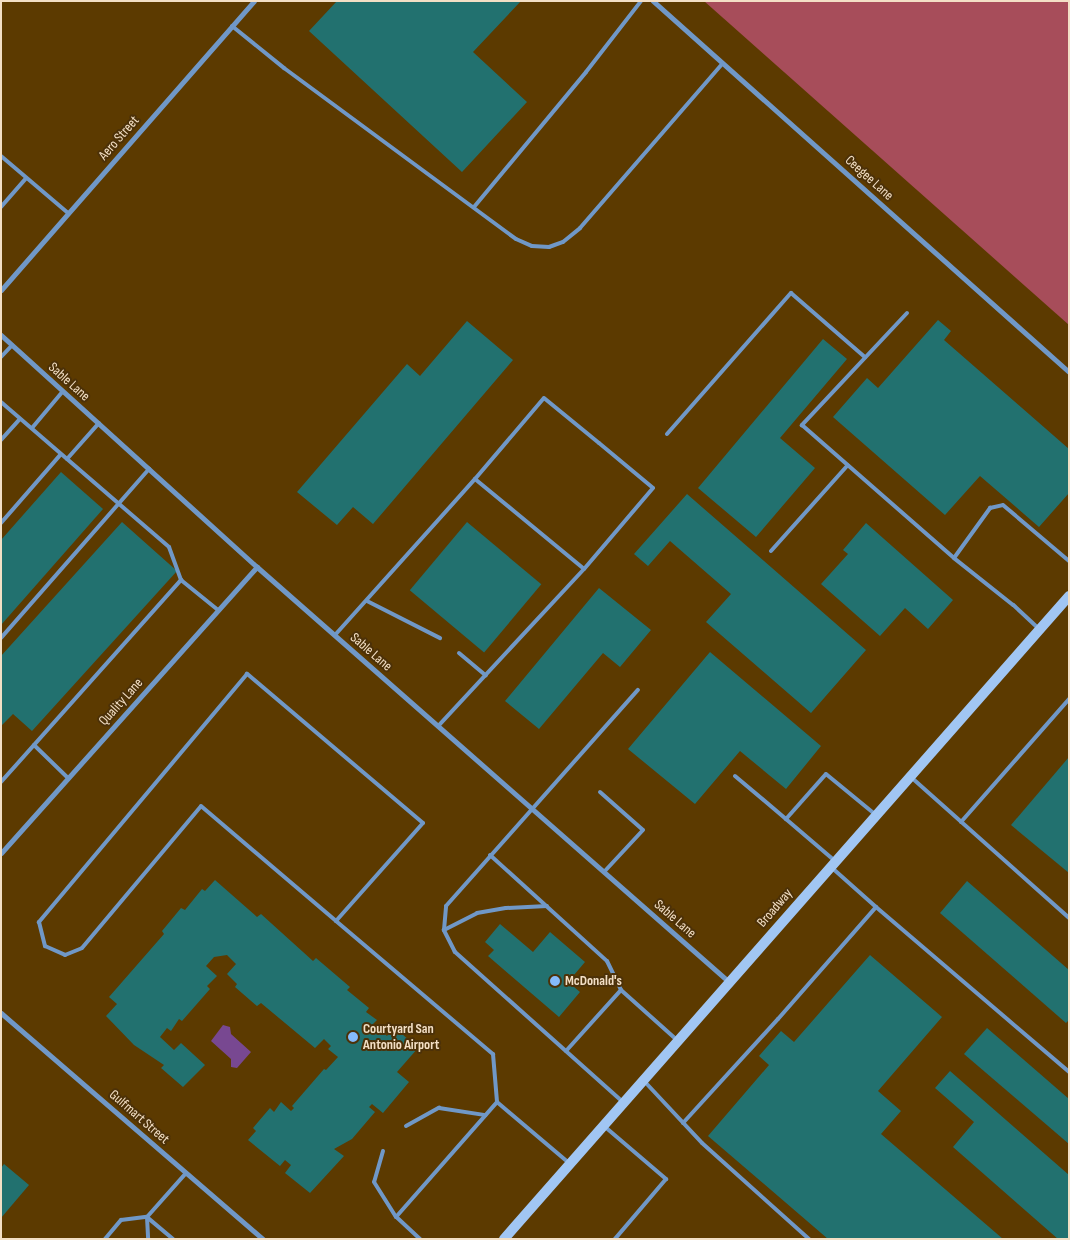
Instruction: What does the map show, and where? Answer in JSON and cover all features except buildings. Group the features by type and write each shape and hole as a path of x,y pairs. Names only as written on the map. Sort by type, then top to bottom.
{"main road":[{"name":"Broadway","path":"504,1239 1069,596"}],"street":[{"name":"Aero Street","path":"1,290 254,1"},
{"name":"Ceegee Lane","path":"653,1 1069,372"},
{"name":"Sable Lane","path":"1,335 257,567 729,982"},
{"name":"Quality Lane","path":"1,853 257,567"},
{"name":"Gulfmart Street","path":"2,1015 263,1239"}],"lane":[{"path":"474,207 586,72 641,1"},
{"path":"232,26 284,68 516,239 532,246 549,247 563,242 580,228 724,63"},
{"path":"1,156 68,213"},
{"path":"1,207 26,178"},
{"path":"667,434 791,293 866,357"},
{"path":"907,312 802,424 954,558 1013,605 1039,630"},
{"path":"1,357 12,345"},
{"path":"32,428 63,392"},
{"path":"335,635 475,479 544,398 653,488 584,569 438,726"},
{"path":"1,402 169,547 181,580 218,610"},
{"path":"1,440 20,419"},
{"path":"67,459 99,423"},
{"path":"1,523 61,454"},
{"path":"771,551 848,466"},
{"path":"1,638 149,469"},
{"path":"475,479 584,569"},
{"path":"954,558 990,508 1003,505 1069,561"},
{"path":"1,782 181,580"},
{"path":"366,601 440,638"},
{"path":"459,653 486,676"},
{"path":"336,921 423,823 246,674 39,922 45,946 65,955 82,948 201,806 336,921 493,1054 497,1102 570,1164"},
{"path":"624,1103 455,952 444,930 446,906 638,690"},
{"path":"961,822 1069,699"},
{"path":"34,746 68,778"},
{"path":"786,819 826,774 876,815"},
{"path":"735,776 786,819 876,907 1069,1072"},
{"path":"910,776 1069,918"},
{"path":"600,792 643,830 604,872"},
{"path":"490,855 608,961 621,990 678,1040"},
{"path":"444,930 477,914 506,908 547,906"},
{"path":"683,1123 778,1019 876,907"},
{"path":"566,1051 621,990"},
{"path":"643,1080 702,1143 809,1239"},
{"path":"396,1217 497,1102"},
{"path":"406,1126 439,1108 485,1115"},
{"path":"603,1126 666,1179 615,1239"},
{"path":"383,1151 374,1182 396,1217 420,1239"},
{"path":"105,1239 121,1220 147,1217 186,1173"},
{"path":"147,1217 148,1239"},
{"path":"147,1217 173,1239"}],"shaded area":[{"path":"704,1 1069,1 1069,325"},
{"path":"223,1025 230,1027 231,1034 251,1052 237,1068 231,1067 231,1059 211,1041"}],"place":[{"name":"McDonald's","path":"555,981"},
{"name":"Courtyard San Antonio Airport","path":"353,1037"}]}
